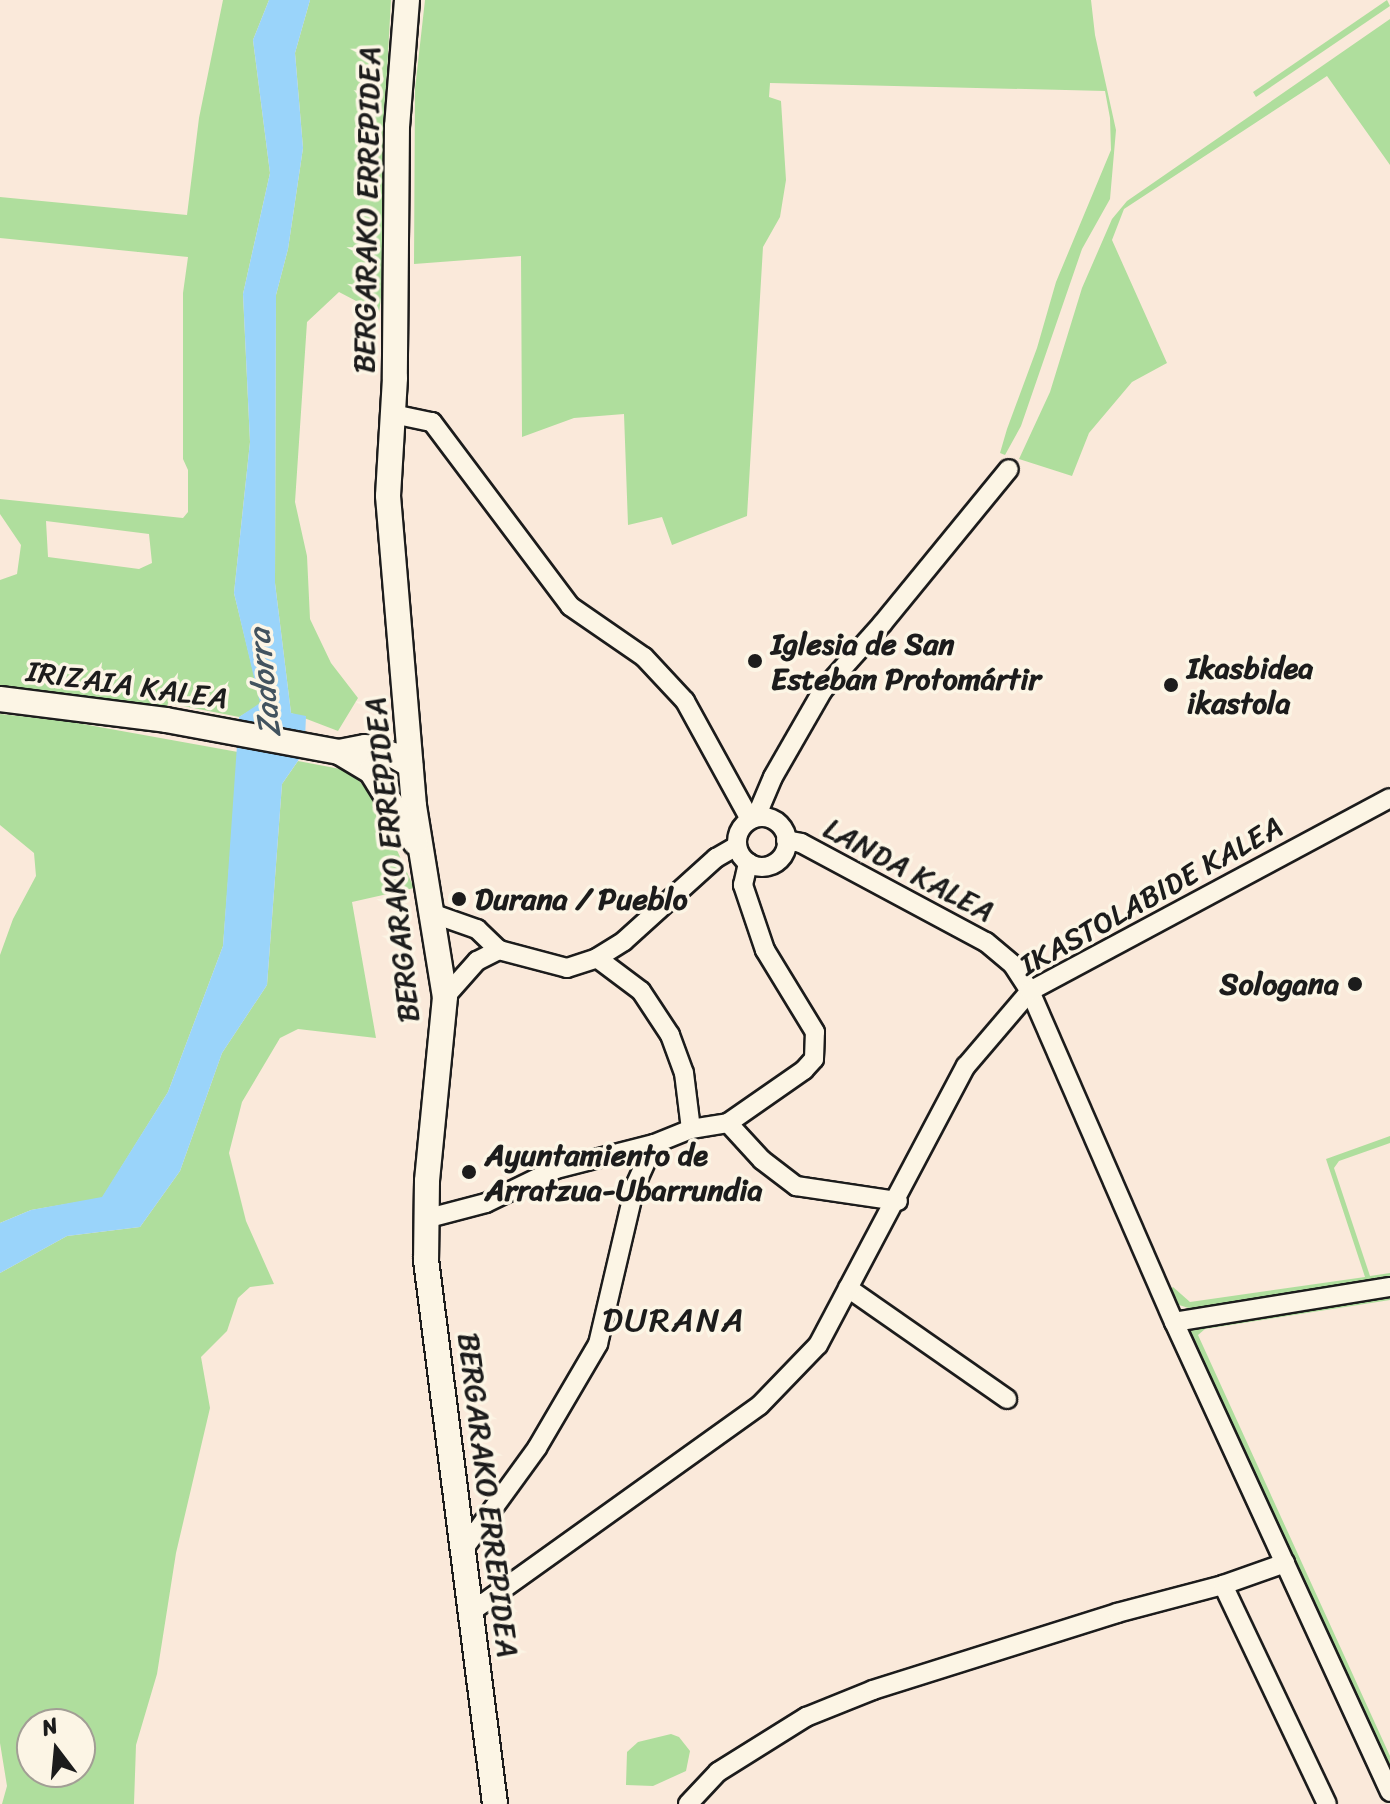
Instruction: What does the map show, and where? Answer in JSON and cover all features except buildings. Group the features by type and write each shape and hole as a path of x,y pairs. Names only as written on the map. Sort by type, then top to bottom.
{"street":[{"name":"BERGARAKO ERREPIDEA","path":"407,0 397,126 393,414 388,496 410,765 445,997 425,1219 432,1313 495,1804"},
{"path":"393,414 432,422 570,606 644,657 685,701 753,818 779,823 786,840 784,853 764,867 748,863 737,846 739,830 753,818 823,690 882,624 1009,469"},
{"name":"IRIZAIA KALEA","path":"0,699 166,720 339,752 365,747 373,760 410,765"},
{"path":"405,705 398,733 373,760 421,852"},
{"name":"IKASTOLABIDE KALEA","path":"471,1612 760,1405 818,1345 898,1201 966,1066 1030,991 1390,798"},
{"name":"LANDA KALEA","path":"786,840 801,843 955,922 1013,965 1030,991 1174,1322 1390,1792"},
{"path":"434,914 477,929 499,950 567,968 597,958 624,941 716,858 737,846"},
{"path":"425,1219 486,1203 556,1169 654,1144 691,1129 728,1123 804,1070 814,1059 815,1032 765,950 743,885 748,863"},
{"path":"445,997 477,961 499,950"},
{"path":"597,958 641,991 670,1035 684,1073 691,1129"},
{"path":"728,1123 762,1160 796,1186 898,1201"},
{"path":"463,1550 537,1448 598,1344 635,1186 654,1144"},
{"path":"1174,1322 1390,1287"},
{"path":"848,1288 1007,1399"},
{"path":"688,1804 718,1772 806,1717 873,1690 1117,1613 1223,1585 1285,1563"},
{"path":"1223,1585 1327,1804"}],"green space":[{"path":"223,0 269,0 253,40 270,173 243,294 250,442 234,593 261,704 239,717 168,703 166,712 0,685 0,580 17,574 21,545 0,514 0,499 183,518 188,512 188,470 183,459 183,293 188,257 0,238 0,197 187,215 199,118","holes":["46,521 149,534 152,563 139,569 48,557"]},
{"path":"310,0 391,0 385,107 385,267 379,313 339,292 307,322 295,502 307,556 310,619 331,663 358,698 338,731 291,713 275,583 276,295 288,249 303,148 295,53"},
{"path":"425,0 1091,0 1095,35 1116,130 1110,199 1082,249 1021,426 1005,455 1000,453 1007,429 1037,348 1056,282 1111,150 1105,91 770,83 769,97 781,101 786,180 780,217 763,247 747,516 672,545 662,517 628,525 624,414 574,418 522,437 521,256 414,264 415,89"},
{"path":"1387,0 1390,6 1256,97 1253,92"},
{"path":"1390,19 1390,165 1327,76 1124,209 1112,240 1167,363 1132,382 1089,433 1072,476 1019,459 1050,392 1082,288 1112,219 1127,201"},
{"path":"0,714 66,721 238,752 223,946 168,1092 102,1198 31,1210 0,1223 0,955 13,919 36,876 34,853 0,825"},
{"path":"298,761 351,771 374,799 414,888 352,902 376,1038 298,1029 280,1038 242,1102 229,1153 246,1221 274,1284 250,1287 238,1298 227,1331 201,1357 210,1408 176,1553 157,1674 136,1745 134,1804 2,1804 7,1786 0,1743 0,1273 67,1236 140,1227 180,1171 222,1053 267,985 282,784"},
{"path":"1390,1136 1390,1143 1339,1161 1334,1168 1370,1276 1390,1273 1390,1281 1198,1311 1176,1304 1170,1290 1173,1287 1190,1302 1365,1277 1326,1159"},
{"path":"1390,1292 1390,1300 1205,1329 1198,1335 1390,1756 1390,1772 1187,1337 1193,1323"},
{"path":"671,1734 679,1737 690,1751 686,1771 653,1786 626,1785 627,1752 638,1742"}],"water":[{"name":"Zadorra","path":"269,0 310,0 295,53 303,148 288,249 276,295 275,583 291,713 306,716 305,739 302,755 282,784 267,985 222,1053 180,1171 140,1227 67,1236 0,1273 0,1223 31,1210 102,1197 168,1092 223,946 239,717 260,703 234,593 250,442 243,294 270,173 253,40"}],"place":[{"name":"Iglesia de San Esteban Protomártir","path":"755,661"},
{"name":"Ikasbidea ikastola","path":"1171,685"},
{"name":"Durana / Pueblo","path":"459,899"},
{"name":"Sologana","path":"1355,984"},
{"name":"Ayuntamiento de Arratzua-Ubarrundia","path":"469,1172"}],"district":[{"name":"DURANA","path":"674,1321"}]}
